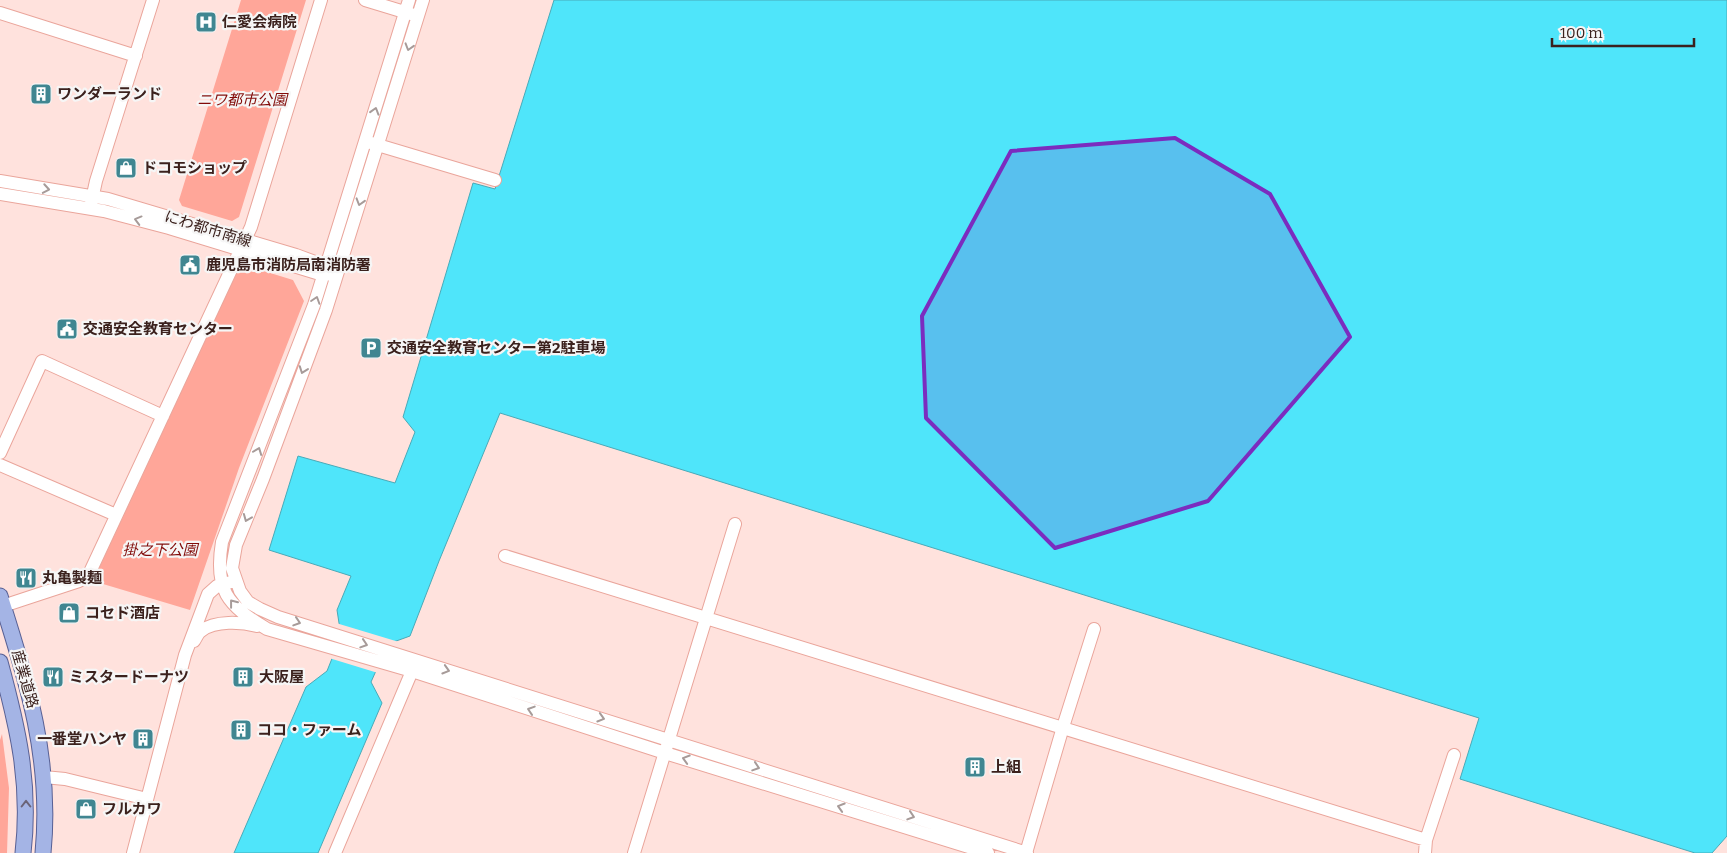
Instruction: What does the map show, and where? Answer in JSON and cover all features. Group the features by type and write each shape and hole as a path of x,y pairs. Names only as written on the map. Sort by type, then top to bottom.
{"main road":[{"name":"産業道路","path":"2,601 28,685 35,716 44,777 43,853"},
{"name":"産業道路","path":"0,662 22,755 26,784 23,853"}],"street":[{"path":"91,203 153,0"},
{"path":"2,601 80,581 90,572 251,227 321,0"},
{"path":"365,0 407,6 418,16"},
{"path":"267,629 232,605 223,584 219,563 222,542 329,272 423,0"},
{"path":"372,143 407,6"},
{"path":"0,13 136,56"},
{"path":"372,143 495,180"},
{"name":"にわ都市南線","path":"0,181 91,203 169,228 242,245 329,272"},
{"name":"にわ都市南線","path":"0,194 91,203"},
{"path":"329,272 326,310 263,479 236,545 232,568 235,580 248,602 260,609 326,638 396,661 669,739 1027,853 1062,727 1094,629"},
{"path":"0,453 42,361 163,416"},
{"path":"0,465 116,515"},
{"path":"634,853 735,524"},
{"path":"505,556 1062,727 1425,847 1454,755"},
{"path":"133,853 185,655 208,594 217,586 235,580"},
{"path":"185,655 201,631 215,625 248,624 267,629 326,638"},
{"path":"396,661 412,671 665,753 988,853"},
{"path":"335,853 412,671"},
{"path":"44,777 65,779 147,799"}],"highlighted area":[{"path":"1175,138 1270,194 1350,337 1208,501 1055,548 926,418 922,316 1011,151"}],"green space":[{"name":"ニワ都市公園","path":"241,0 306,0 239,217 232,221 182,206 179,200"},
{"name":"掛之下公園","path":"251,267 293,280 304,301 239,468 190,610 93,581 238,270"},
{"path":"2,734 9,788 7,853 0,853 0,740"}],"water":[{"path":"554,0 1727,0 1727,836 1712,853 1695,853 1460,779 1479,718 500,413 410,636 388,644 371,682 382,703 318,853 234,853 306,687 327,671 341,636 337,610 351,576 269,550 298,456 395,483 415,432 403,417 473,183 495,189"}],"pier":[{"path":"336,623 399,642 389,646 378,673 329,658 339,636"}],"place":[{"name":"仁愛会病院","path":"206,22"},
{"name":"ワンダーランド","path":"41,94"},
{"name":"ドコモショップ","path":"126,168"},
{"name":"鹿児島市消防局南消防署","path":"190,265"},
{"name":"交通安全教育センター","path":"67,329"},
{"name":"交通安全教育センター第2駐車場","path":"371,348"},
{"name":"丸亀製麺","path":"26,578"},
{"name":"コセド酒店","path":"69,613"},
{"name":"ミスタードーナツ","path":"53,677"},
{"name":"大阪屋","path":"243,677"},
{"name":"ココ・ファーム","path":"241,730"},
{"name":"一番堂ハンヤ","path":"143,739"},
{"name":"上組","path":"975,767"},
{"name":"フルカワ","path":"86,809"}]}
